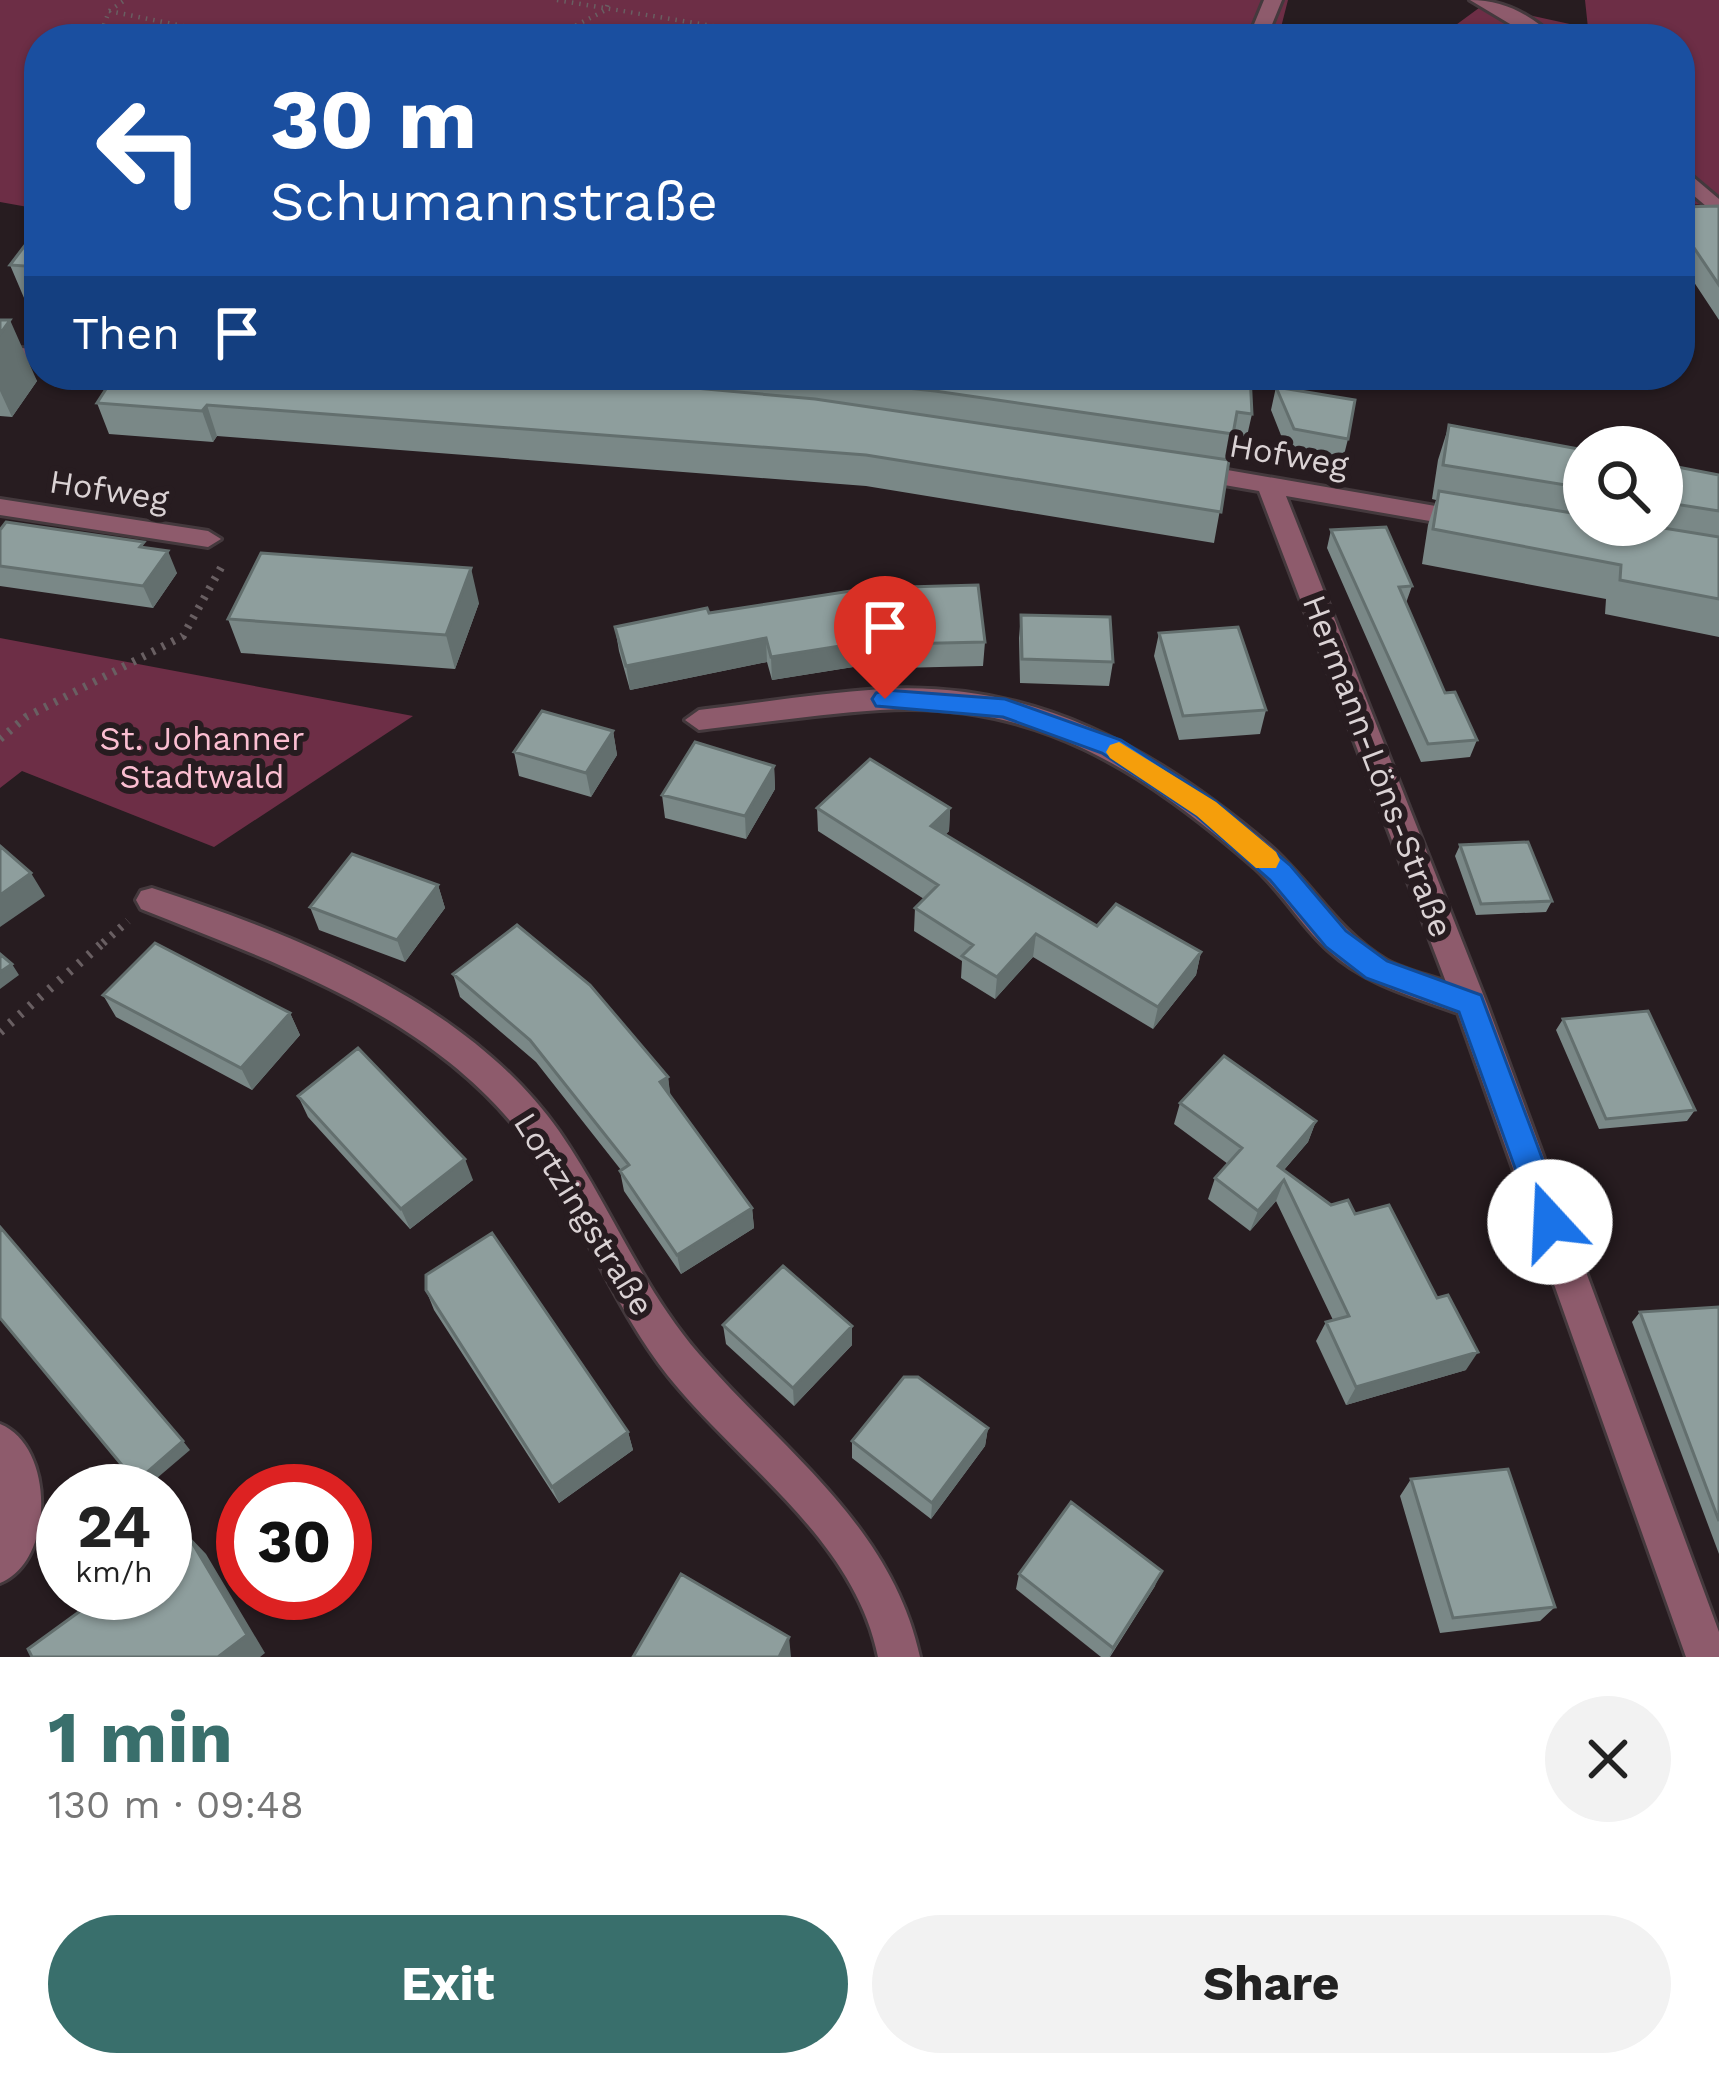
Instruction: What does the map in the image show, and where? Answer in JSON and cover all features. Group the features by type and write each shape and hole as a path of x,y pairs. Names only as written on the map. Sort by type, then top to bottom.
{"street":[{"path":"1479,0 1526,24"},
{"name":"Hofweg","path":"1155,466 1490,523"},
{"name":"Hermann-Löns-Straße","path":"1269,485 1471,1004 1707,1657"},
{"name":"Hofweg","path":"0,507 217,549"},
{"path":"699,719 885,699 1005,708 1112,746 1207,809 1280,872 1336,939 1376,970 1471,1004"},
{"name":"Lortzingstraße","path":"152,900 322,970 407,1013 459,1051 520,1108 566,1172 650,1321 683,1365 868,1570 898,1628 899,1657"},
{"path":"0,1444 21,1481 23,1512 0,1563"}],"path":[{"path":"104,24 109,11 125,0"},
{"path":"557,0 695,24"},
{"path":"578,24 606,10 609,0"},
{"path":"109,11 173,24"},
{"path":"0,739 26,717 183,636 217,549"},
{"path":"0,1032 152,900"}],"green space":[{"path":"0,0 1288,0 1282,24 24,24 24,206 0,202"},
{"path":"1585,0 1719,0 1719,205 1695,204 1695,24 1588,24"},
{"path":"1483,5 1570,24 1457,24"},
{"name":"St. Johanner Stadtwald","path":"0,638 413,716 214,847 22,771 0,788"}],"building":[{"path":"1719,206 1719,285 1695,249 1695,207"},
{"path":"24,247 24,266 10,265"},
{"path":"105,390 716,390 815,399 1229,460 1221,512 866,455 207,405 202,411 97,403"},
{"path":"926,390 1251,390 1252,414 1237,412 1233,434"},
{"path":"1277,390 1355,400 1348,439 1294,429"},
{"path":"1449,425 1563,446 1563,485 1443,465"},
{"path":"1683,468 1719,475 1719,511 1683,505"},
{"path":"1439,491 1563,512 1563,546 1683,546 1683,531 1719,537 1719,599 1620,580 1621,565 1433,529"},
{"path":"6,522 144,542 140,547 168,551 143,586 0,566 0,530"},
{"path":"1386,527 1412,586 1399,587 1445,693 1455,692 1477,740 1428,744 1331,530"},
{"path":"261,553 471,568 446,635 228,619"},
{"path":"978,585 985,642 898,644 897,637 771,657 766,638 626,666 615,627 707,608 709,613 870,588"},
{"path":"1021,615 1110,617 1113,662 1022,659"},
{"path":"1238,627 1266,710 1183,716 1159,633"},
{"path":"542,711 613,731 586,773 514,752"},
{"path":"695,742 774,766 745,816 662,795"},
{"path":"870,759 950,808 931,826 1097,926 1116,904 1201,952 1158,1007 1036,934 997,977 962,956 973,945 915,908 938,885 817,808"},
{"path":"1528,842 1552,901 1481,904 1460,845"},
{"path":"0,846 31,873 0,895"},
{"path":"352,854 438,885 397,940 310,907"},
{"path":"517,925 590,985 668,1077 660,1082 752,1208 677,1255 620,1171 629,1165 530,1040 453,974"},
{"path":"155,943 290,1013 241,1068 103,995"},
{"path":"0,954 12,964 0,972"},
{"path":"1648,1011 1695,1110 1606,1119 1563,1019"},
{"path":"358,1048 465,1159 401,1209 298,1096"},
{"path":"1224,1056 1316,1121 1278,1166 1331,1205 1348,1200 1355,1214 1389,1205 1437,1298 1448,1295 1478,1352 1356,1387 1326,1322 1349,1316 1284,1180 1258,1211 1215,1178 1242,1148 1180,1103"},
{"path":"0,1227 183,1441 157,1464 121,1464 0,1318"},
{"path":"492,1233 628,1432 552,1487 426,1290 426,1275"},
{"path":"783,1266 852,1326 793,1388 723,1325"},
{"path":"1719,1307 1719,1521 1640,1312"},
{"path":"904,1377 918,1377 988,1428 932,1503 852,1441"},
{"path":"1508,1469 1555,1607 1453,1618 1411,1479"},
{"path":"1071,1502 1162,1571 1113,1648 1019,1574"},
{"path":"192,1542 216,1583 216,1620 238,1620 247,1635 218,1657 32,1657 28,1649 68,1620 192,1620"},
{"path":"681,1574 789,1637 779,1657 633,1657"}],"slow traffic":[{"path":"1119,752 1207,809 1266,860"}],"route":[{"path":"885,699 1005,708 1112,746 1207,809 1280,872 1336,939 1376,970 1471,1004 1550,1222"}]}
